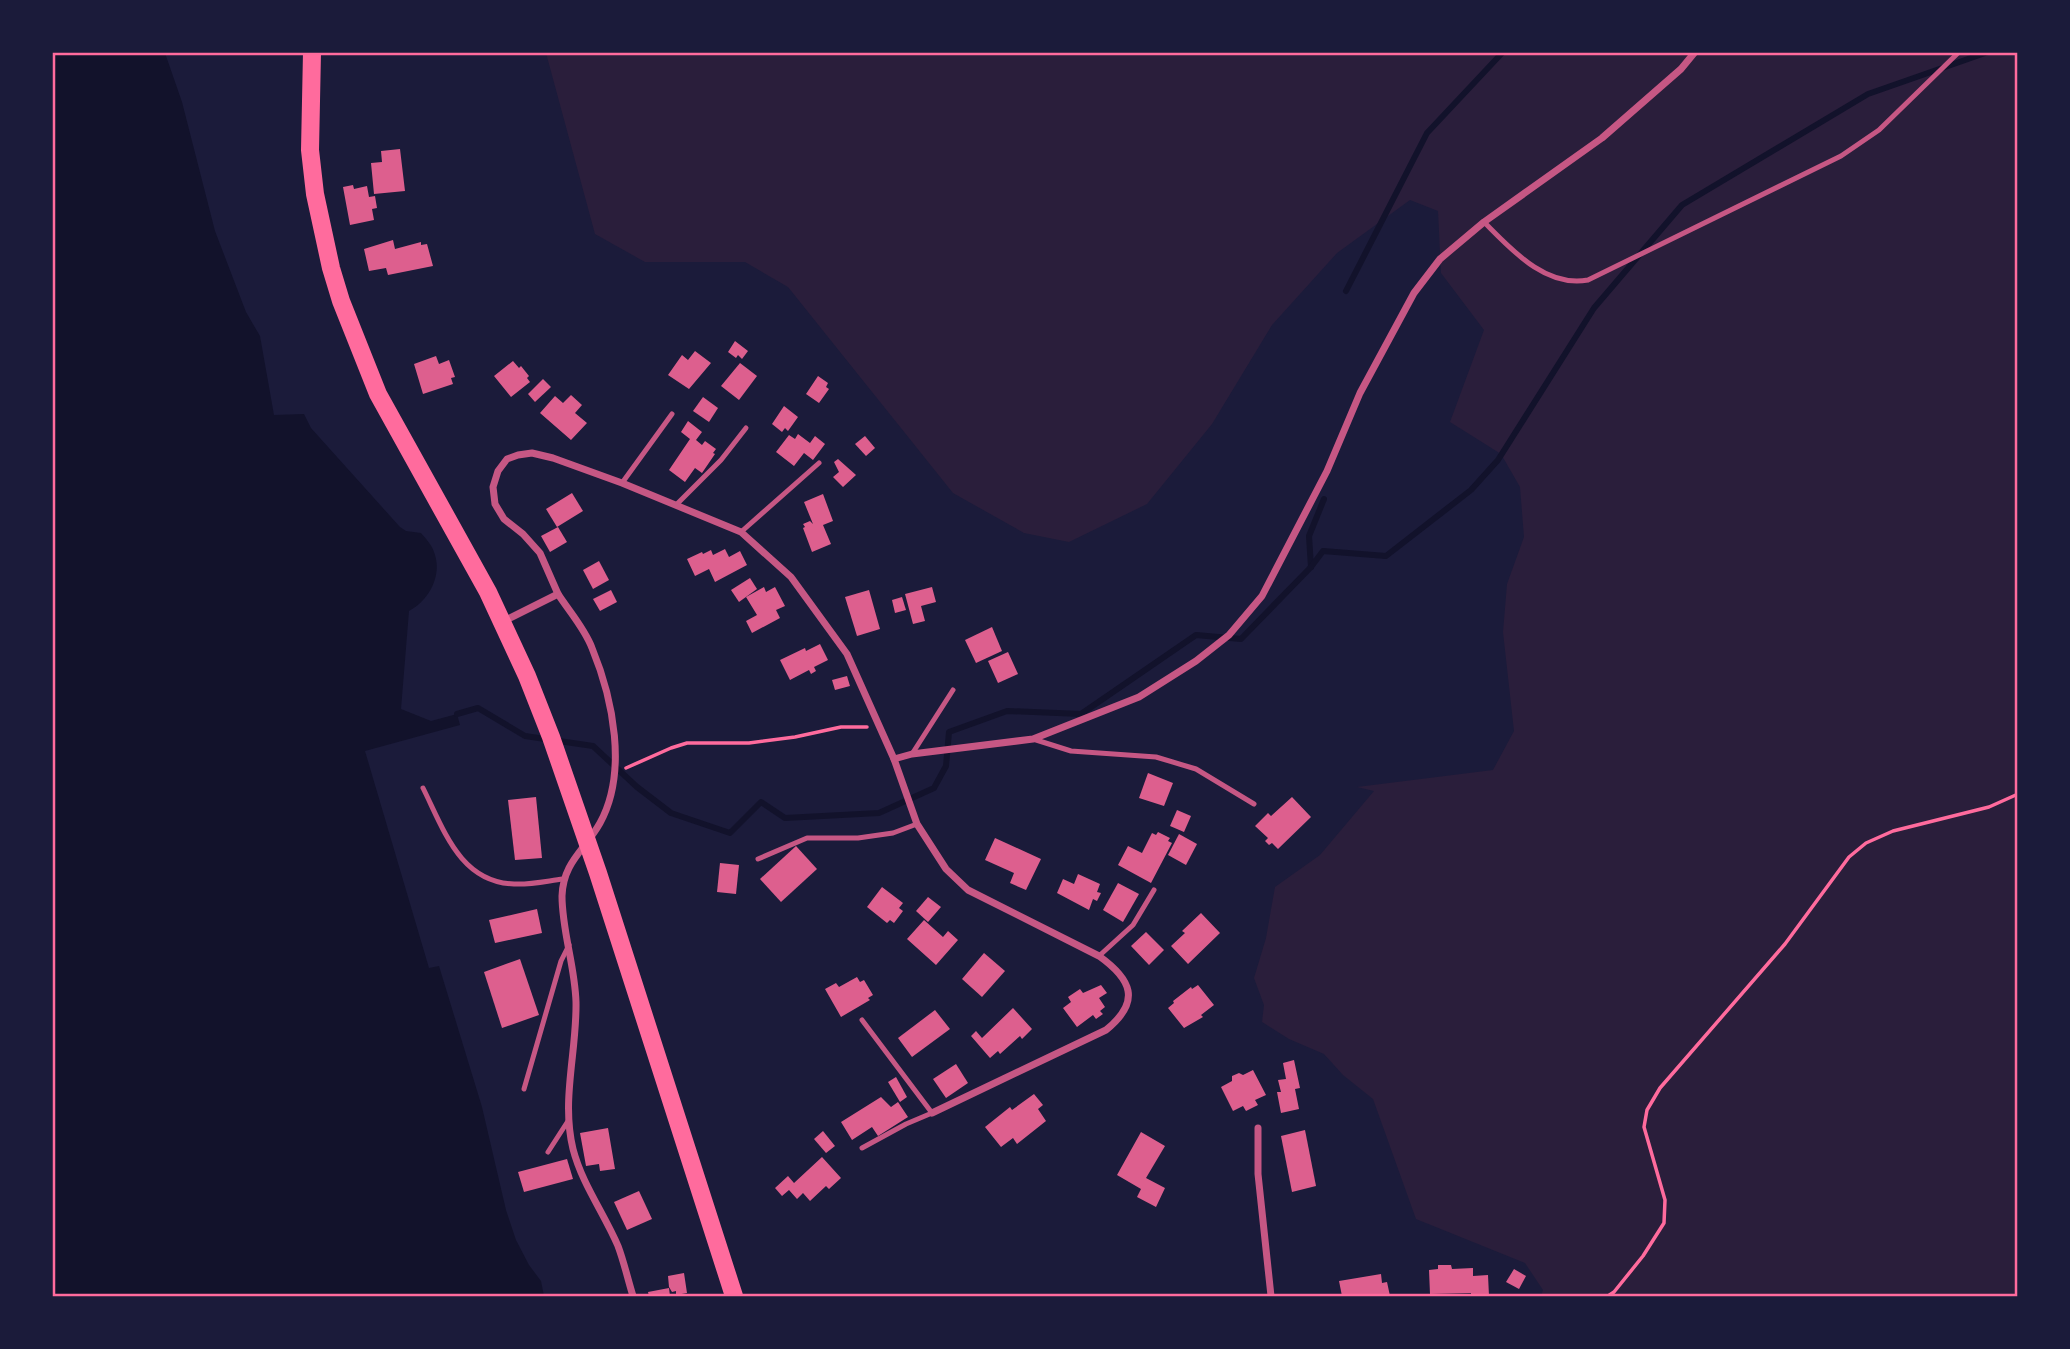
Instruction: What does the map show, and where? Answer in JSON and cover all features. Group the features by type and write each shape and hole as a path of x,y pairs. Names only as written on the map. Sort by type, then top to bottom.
{"main road":[{"path":"312,52 310,150 315,194 325,247 341,302 378,394 481,580 541,712 578,812 734,1297"}],"street":[{"path":"894,758 1033,739 1139,697 1196,662 1229,635 1262,596 1327,471 1360,393 1414,293 1440,259 1484,222 1602,138 1681,69 1695,52"},
{"path":"633,1297 618,1247 588,1187 574,1151 568,1121 576,1002 562,900 563,879 571,862 600,823 608,804 615,773 614,737 606,691 592,645 558,594 540,553 523,534 504,519 495,504 493,487 498,471 507,459 531,453 553,458 741,532 791,577 847,654 894,758 917,824 946,869 968,890 1099,956 1117,969 1126,981 1129,992 1120,1018 1106,1030 932,1114"},
{"path":"502,622 558,594"},
{"path":"1258,1128 1258,1174 1272,1297"}],"lane":[{"path":"1484,222 1519,256 1544,273 1572,280 1588,280 1841,156 1879,130 1959,52"},
{"path":"622,483 672,414"},
{"path":"676,505 721,460 746,428"},
{"path":"741,532 819,463"},
{"path":"912,754 953,690"},
{"path":"1033,739 1071,751 1156,757 1196,769 1254,804"},
{"path":"423,788 454,850 470,869 497,882 516,884 563,879"},
{"path":"758,859 807,838 893,833 917,824"},
{"path":"1099,956 1133,925 1154,890"},
{"path":"524,1089 561,961 569,945"},
{"path":"862,1020 932,1114 905,1124 862,1148"},
{"path":"548,1152 568,1121"}],"path":[{"path":"615,773 687,743 749,743 841,727 881,727"},
{"path":"1608,1297 1643,1256 1664,1223 1665,1200 1644,1127 1647,1110 1660,1087 1785,944 1849,857 1866,843 1892,831 1989,807 2018,794"}],"shaded area":[{"path":"52,53 165,53 182,102 215,231 246,312 260,336 274,415 304,414 311,428 400,527 406,531 421,533 433,549 437,570 432,586 423,601 409,611 401,709 431,721 457,714 460,725 365,751 429,968 439,966 482,1107 506,1210 516,1240 541,1281 544,1296 53,1296"},
{"path":"546,53 2017,53 2017,1296 1541,1296 1543,1290 1525,1263 1416,1219 1373,1099 1343,1075 1324,1054 1289,1039 1262,1022 1264,1005 1254,978 1266,938 1275,887 1320,855 1374,791 1357,787 1493,770 1514,731 1503,632 1507,584 1524,537 1520,487 1501,454 1450,422 1484,330 1441,273 1438,211 1410,200 1337,253 1272,325 1212,424 1147,504 1069,542 1024,533 953,493 788,287 745,262 645,262 595,234"}],"building":[{"path":"400,149 405,191 374,194 371,163 382,162 381,151"},
{"path":"353,185 354,189 367,186 369,197 375,196 377,208 372,209 374,220 350,225 343,187"},
{"path":"393,240 395,249 421,242 421,245 427,244 433,266 388,275 386,268 369,271 364,249"},
{"path":"735,341 748,351 742,359 728,352"},
{"path":"695,351 711,363 689,389 668,375 682,355 688,360"},
{"path":"436,356 439,364 449,360 455,377 451,378 453,384 423,394 414,364"},
{"path":"513,361 519,368 521,366 530,382 511,397 494,376"},
{"path":"740,363 757,376 739,400 721,386"},
{"path":"818,376 828,383 826,387 829,389 819,403 806,394"},
{"path":"543,379 551,387 535,402 528,394"},
{"path":"571,395 582,405 575,413 587,423 571,440 540,413 555,396 563,403"},
{"path":"703,397 718,408 709,422 693,411"},
{"path":"784,406 798,417 788,431 785,428 782,432 772,424"},
{"path":"688,421 702,432 696,440 702,445 705,441 716,449 702,473 695,468 685,482 669,470 690,439 681,432"},
{"path":"798,434 810,443 815,436 825,444 813,460 804,453 794,466 776,452 789,435 795,439"},
{"path":"865,436 875,448 866,456 855,444"},
{"path":"838,459 856,475 843,487 833,477 839,472 834,462"},
{"path":"572,493 583,511 557,527 546,509"},
{"path":"823,494 833,521 823,525 831,544 812,552 803,524 810,521 813,524 804,502"},
{"path":"558,527 567,542 550,552 541,536"},
{"path":"725,549 729,557 740,551 747,565 715,582 709,569 695,576 687,559 702,552 703,554 711,550 713,555"},
{"path":"599,561 609,580 593,589 583,570"},
{"path":"750,578 757,589 739,602 731,590"},
{"path":"764,587 766,592 775,587 785,606 776,610 780,618 752,633 746,621 757,615 746,597"},
{"path":"932,587 936,602 921,606 925,621 913,624 905,594"},
{"path":"611,590 617,602 600,611 593,599"},
{"path":"869,590 880,629 857,636 845,597"},
{"path":"902,597 906,610 895,613 892,600"},
{"path":"992,627 1002,651 976,663 965,640"},
{"path":"820,644 828,660 814,667 816,671 811,674 809,670 790,680 780,660"},
{"path":"1008,652 1018,674 998,683 988,661"},
{"path":"847,676 850,686 835,690 832,680"},
{"path":"1148,773 1173,783 1164,806 1139,798"},
{"path":"536,797 542,858 515,860 508,800"},
{"path":"1292,797 1311,817 1278,849 1265,841 1268,838 1255,826 1268,813 1271,816"},
{"path":"1177,810 1191,816 1184,832 1170,826"},
{"path":"1158,832 1170,838 1168,841 1172,843 1151,883 1118,865 1128,846 1142,853 1152,833 1156,835"},
{"path":"1179,834 1197,844 1186,865 1168,855"},
{"path":"995,838 1041,859 1026,890 1010,883 1014,873 985,860"},
{"path":"796,846 817,869 781,902 760,879"},
{"path":"720,863 739,865 736,894 717,892"},
{"path":"1078,874 1100,884 1097,892 1101,893 1097,901 1093,899 1089,910 1057,893 1063,879 1074,884"},
{"path":"1118,883 1139,894 1123,922 1103,910"},
{"path":"882,887 903,903 899,908 903,911 894,923 890,920 887,923 867,907"},
{"path":"928,897 941,907 928,922 916,911"},
{"path":"537,909 542,933 495,943 489,920"},
{"path":"1201,913 1220,933 1188,964 1171,946"},
{"path":"924,920 943,937 948,931 958,940 936,965 907,939"},
{"path":"1146,932 1164,950 1149,965 1131,946"},
{"path":"984,953 1005,971 982,997 962,979"},
{"path":"520,959 539,1015 502,1028 484,972"},
{"path":"857,977 860,982 864,980 873,995 868,998 870,1000 841,1017 825,989 836,983 839,987"},
{"path":"1101,985 1107,993 1099,998 1105,1007 1100,1011 1103,1014 1096,1019 1093,1015 1077,1027 1063,1008 1071,1002 1068,997 1080,989 1083,993"},
{"path":"1198,985 1214,1005 1201,1015 1203,1017 1184,1028 1168,1008 1191,987 1192,989"},
{"path":"1013,1008 1032,1029 1022,1039 1020,1036 1000,1054 998,1051 990,1058 971,1036 976,1031 982,1038"},
{"path":"935,1010 950,1029 912,1057 898,1038"},
{"path":"1294,1060 1300,1088 1295,1089 1299,1109 1281,1113 1278,1080 1286,1079 1283,1063"},
{"path":"956,1064 968,1083 946,1098 933,1079"},
{"path":"1253,1070 1266,1095 1255,1100 1258,1105 1246,1111 1243,1106 1233,1111 1221,1087 1232,1081 1232,1076"},
{"path":"896,1077 907,1097 900,1102 888,1082"},
{"path":"1034,1094 1043,1105 1038,1109 1046,1121 1017,1144 1013,1138 1001,1147 985,1127 1010,1107 1012,1110"},
{"path":"881,1097 891,1107 898,1102 908,1117 878,1136 872,1127 852,1140 841,1122"},
{"path":"608,1128 615,1169 600,1171 599,1164 586,1166 580,1133"},
{"path":"1305,1130 1316,1186 1292,1192 1281,1136"},
{"path":"823,1131 835,1146 826,1153 814,1139"},
{"path":"1141,1132 1165,1146 1146,1178 1165,1188 1156,1207 1137,1197 1141,1189 1117,1175"},
{"path":"822,1157 841,1178 829,1189 826,1186 810,1201 803,1193 797,1199 789,1190 782,1196 775,1188 788,1176 794,1183"},
{"path":"567,1159 573,1179 524,1192 518,1172"},
{"path":"639,1191 652,1219 627,1230 614,1202"},
{"path":"1438,1265 1451,1265 1452,1269 1473,1268 1473,1276 1488,1275 1489,1296 1471,1296 1471,1293 1430,1294 1429,1270 1438,1269"},
{"path":"1514,1269 1526,1276 1519,1289 1506,1282"},
{"path":"684,1273 687,1293 676,1295 676,1291 672,1292 669,1287 668,1276"},
{"path":"1381,1274 1382,1283 1387,1282 1390,1296 1342,1296 1339,1281"},
{"path":"669,1288 670,1296 649,1296 648,1292"}],"waterway":[{"path":"1346,291 1427,133 1503,52"},
{"path":"457,714 478,708 525,736 593,746 637,787 671,813 730,833 761,802 785,818 879,813 934,788 946,766 949,732 1007,711 1081,714 1196,635 1241,639 1311,567 1323,551 1386,556 1471,490 1498,460 1594,308 1682,205 1868,94 1988,52"},
{"path":"1311,567 1309,536 1324,499"}]}
